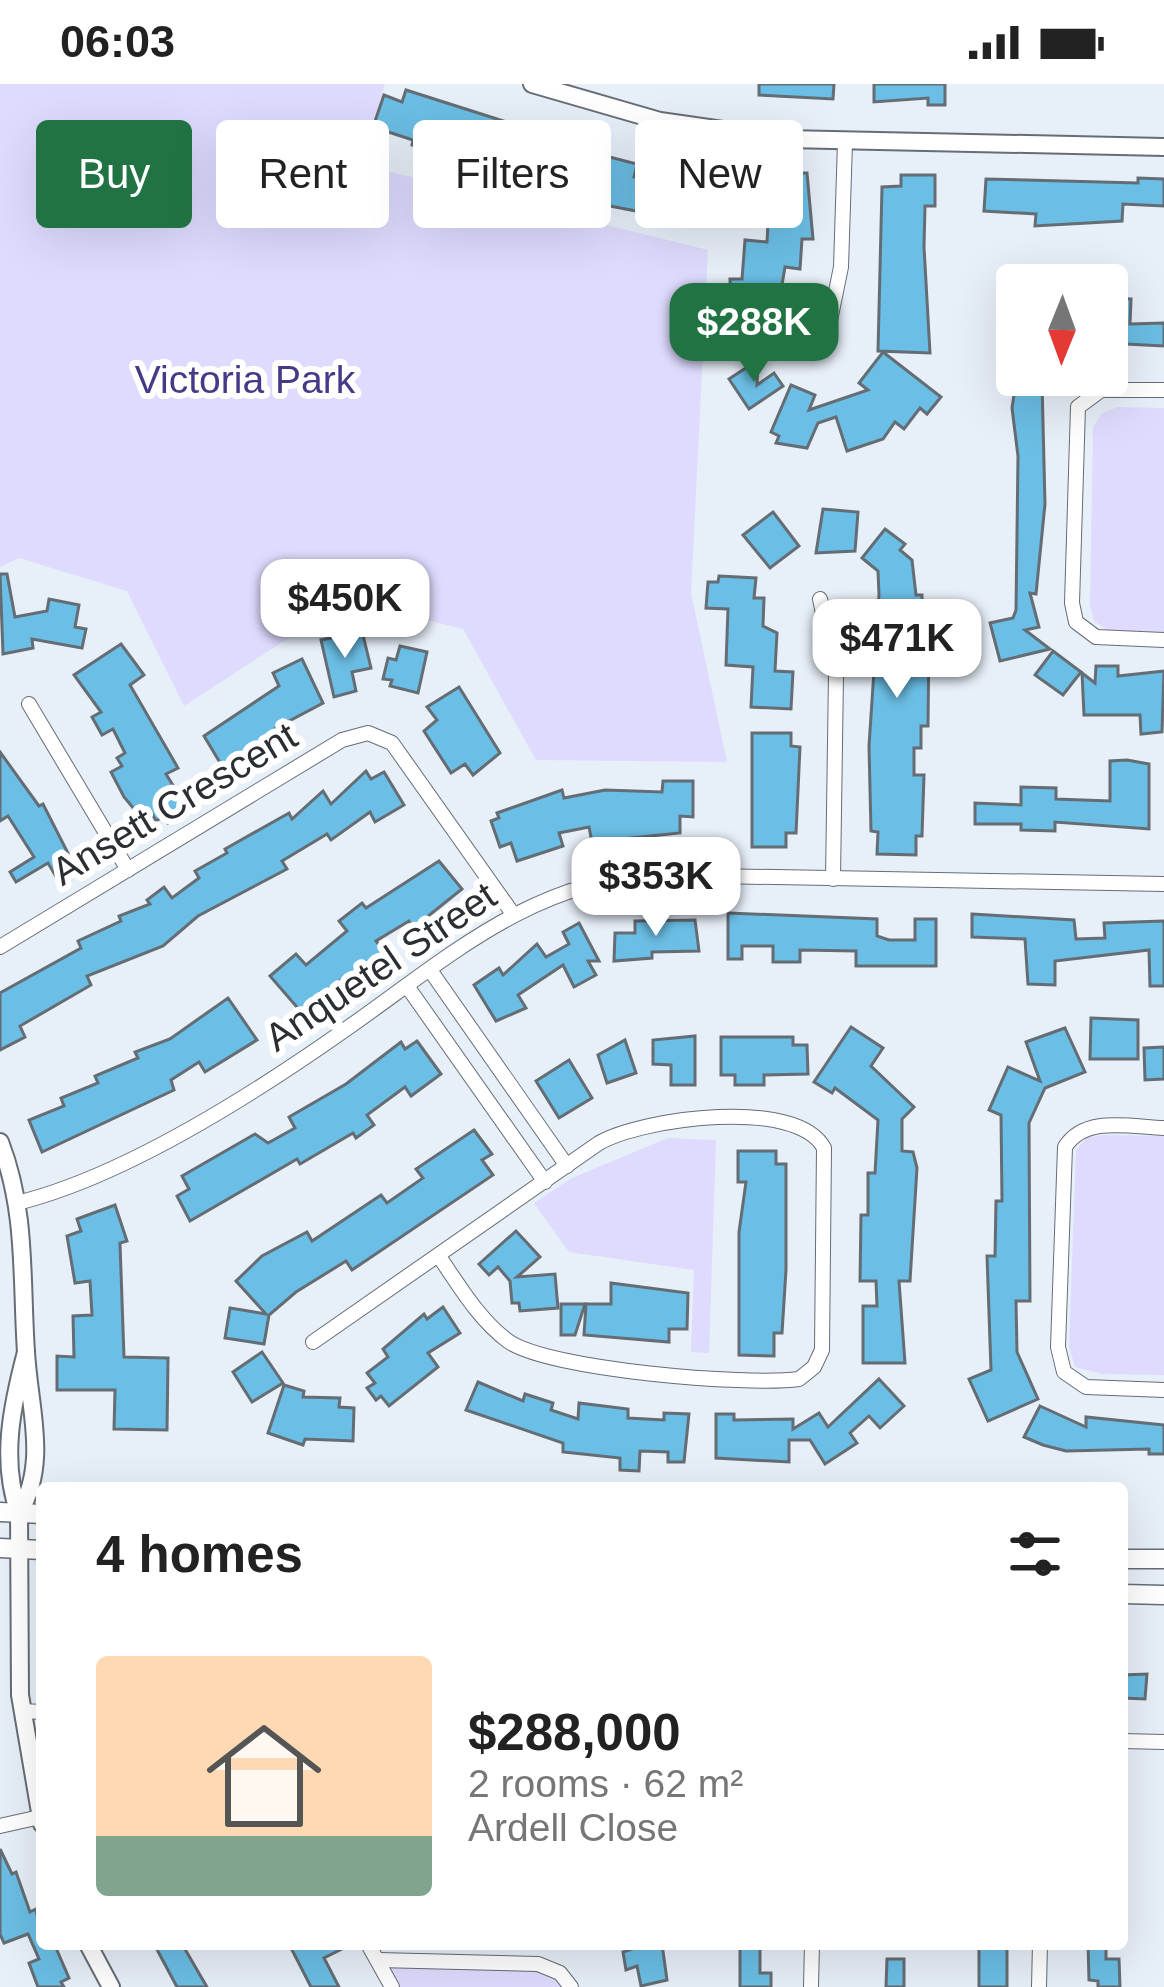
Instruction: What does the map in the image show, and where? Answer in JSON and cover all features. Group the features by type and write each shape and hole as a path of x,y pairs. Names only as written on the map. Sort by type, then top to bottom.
{"main road":[{"path":"1128,1559 1164,1559"},
{"path":"1128,1594 1164,1595"}],"street":[{"path":"532,84 660,121 749,135 845,142 1164,147"},
{"path":"824,350 841,267 845,142"},
{"path":"1164,390 1101,390 1078,407 1072,604 1076,622 1096,637 1164,640"},
{"path":"820,599 836,675 833,879"},
{"path":"29,704 128,870"},
{"name":"Ansett Crescent","path":"0,946 342,740 377,734 392,743 513,914"},
{"name":"Anquetel Street","path":"17,1203 78,1184 266,1083 513,914 555,892 619,877 1164,884"},
{"path":"430,970 567,1166"},
{"path":"407,986 545,1182"},
{"path":"478,1088 501,1070"},
{"path":"313,1342 438,1255 545,1182 567,1166 614,1135 666,1120 786,1121 815,1133 826,1163 822,1350 814,1367 799,1379 579,1366 540,1358 489,1324 438,1255"},
{"path":"1164,1128 1095,1126 1076,1132 1065,1147 1058,1347 1064,1372 1086,1387 1164,1390"},
{"path":"0,1142 17,1203 27,1275 26,1352 35,1412 35,1486 10,1513"},
{"path":"26,1352 10,1416 8,1486 22,1711 36,1791"},
{"path":"22,1711 36,1712"},
{"path":"1128,1741 1164,1742"},
{"path":"0,1826 36,1821"},
{"path":"91,1950 111,1987"},
{"path":"372,1950 392,1987"},
{"path":"811,1987 812,1950"},
{"path":"1040,1950 1040,1987"},
{"path":"378,1960 538,1964 560,1972 571,1987"}],"green space":[{"name":"Victoria Park","path":"0,84 385,84 375,120 216,120 216,228 389,228 389,172 413,178 413,228 611,226 708,250 691,593 727,762 536,760 463,629 347,600 184,706 127,591 19,558 0,567"},
{"path":"1117,407 1164,408 1164,632 1109,631 1094,621 1090,606 1093,428 1101,414"},
{"path":"1164,1136 1164,1375 1102,1374 1075,1367 1069,1347 1076,1150 1087,1138"},
{"path":"668,1138 716,1140 709,1353 691,1352 694,1270 569,1252 534,1203 572,1178"},
{"path":"378,1960 538,1964 571,1987 392,1987"}],"building":[{"path":"759,84 834,84 833,99 759,95"},
{"path":"874,84 945,84 945,105 928,105 928,98 874,102"},
{"path":"406,90 500,120 413,120 413,140 389,132 389,120 375,120 384,95 402,102"},
{"path":"611,157 635,163 635,211 611,206"},
{"path":"803,173 807,173 813,239 802,239 800,269 785,267 772,344 754,344 762,357 733,356 730,279 742,279 745,240 767,242 768,228 803,228"},
{"path":"901,175 935,175 935,206 925,206 930,353 878,351 882,187 901,186"},
{"path":"1138,178 1164,179 1164,206 1123,204 1122,221 1035,226 1036,214 984,211 986,179 1138,183"},
{"path":"1128,299 1130,324 1164,323 1164,346 1128,344"},
{"path":"883,352 941,397 927,414 920,408 904,429 895,422 883,439 847,451 836,417 818,423 807,448 776,443 779,436 771,432 791,385 815,395 809,410 868,390 859,383"},
{"path":"758,360 757,385 774,373 783,386 749,409 729,379"},
{"path":"1014,396 1042,396 1045,504 1036,594 1030,593 1039,627 1025,630 1050,649 1000,661 990,623 1013,618 1016,610 1018,456"},
{"path":"823,509 858,512 855,551 816,553"},
{"path":"773,512 799,546 770,568 743,535"},
{"path":"885,529 905,544 900,550 912,560 916,595 922,595 922,639 929,639 928,726 921,726 921,748 914,748 914,775 924,775 922,836 916,836 916,855 877,854 878,832 871,831 869,746 879,595 878,571 862,558"},
{"path":"0,574 7,574 15,617 47,611 49,599 79,605 75,627 86,629 82,648 32,639 33,648 3,654"},
{"path":"719,576 756,578 754,598 764,598 763,626 777,633 775,671 793,672 791,709 751,707 753,667 726,665 728,609 706,608 708,582 718,582"},
{"path":"362,631 371,668 352,672 356,691 334,697 321,640"},
{"path":"121,644 144,675 130,685 178,768 166,774 189,811 168,823 164,816 156,821 150,810 140,816 124,797 111,772 122,766 117,758 125,753 113,729 102,735 92,717 101,712 74,675"},
{"path":"400,646 427,652 418,693 390,686 392,680 383,679 388,658 396,660"},
{"path":"1053,651 1081,672 1063,695 1035,675"},
{"path":"302,659 323,703 276,728 282,737 222,766 204,736 279,686 273,673"},
{"path":"1096,666 1118,666 1118,676 1164,671 1162,732 1141,734 1140,715 1084,715 1082,673 1095,683"},
{"path":"459,687 500,753 473,775 465,764 451,773 424,731 437,720 427,707"},
{"path":"752,733 791,733 791,746 800,747 796,833 786,833 786,847 752,847"},
{"path":"0,752 39,806 43,804 76,869 58,880 48,863 16,882 10,872 34,857 8,816 0,821"},
{"path":"1110,761 1149,764 1149,829 1055,822 1055,831 1021,830 1021,824 975,824 975,803 1021,805 1021,787 1056,788 1056,799 1110,801"},
{"path":"366,771 371,779 384,772 404,805 375,822 370,812 331,840 327,834 282,861 287,869 198,916 163,946 87,976 91,985 20,1026 25,1037 0,1050 0,993 81,948 78,941 121,921 119,916 150,904 147,900 164,887 172,898 199,878 195,871 227,853 225,849 289,813 292,819 323,791 331,804"},
{"path":"663,781 693,781 693,817 680,816 680,833 592,842 589,827 559,833 563,846 517,861 511,843 500,847 491,821 499,818 497,813 562,790 564,798 605,790 662,792"},
{"path":"439,861 462,889 427,917 429,921 414,930 409,921 376,941 386,953 347,985 342,979 303,1014 270,976 296,954 306,965 347,931 339,921 362,903 366,908"},
{"path":"728,913 877,919 877,936 889,940 915,940 915,919 936,919 936,966 856,966 856,951 800,950 800,962 773,962 773,946 742,946 742,959 728,959"},
{"path":"972,914 1074,920 1076,939 1105,938 1104,923 1164,921 1164,986 1150,986 1149,950 1055,961 1055,985 1028,984 1025,939 972,937"},
{"path":"695,920 699,951 652,952 652,958 614,961 615,933 635,933 635,921"},
{"path":"579,923 599,961 588,961 596,975 574,987 563,965 518,995 526,1008 496,1021 474,985 499,968 503,975 537,944 546,957 569,944 563,932"},
{"path":"228,998 257,1040 205,1072 199,1062 171,1080 174,1090 42,1152 29,1120 64,1106 61,1098 98,1083 95,1076 138,1058 135,1052 170,1039"},
{"path":"1091,1018 1138,1020 1138,1059 1090,1059"},
{"path":"851,1027 883,1048 871,1066 914,1107 902,1119 902,1151 913,1152 917,1168 910,1281 899,1281 905,1363 863,1363 863,1306 877,1306 876,1281 860,1281 861,1215 868,1215 868,1173 875,1173 878,1120 835,1088 832,1093 814,1082"},
{"path":"1065,1028 1085,1072 1045,1088 1029,1123 1030,1301 1016,1301 1017,1352 1038,1399 988,1421 969,1379 991,1370 987,1256 995,1256 996,1201 1002,1201 1001,1115 989,1110 1008,1067 1040,1081 1026,1042"},
{"path":"695,1036 695,1085 671,1085 671,1065 653,1064 653,1040"},
{"path":"721,1037 793,1037 793,1045 807,1045 808,1074 764,1075 764,1085 735,1085 735,1075 721,1075"},
{"path":"625,1040 636,1073 607,1083 598,1055"},
{"path":"417,1041 441,1074 411,1096 405,1087 367,1115 374,1125 356,1138 353,1133 300,1164 297,1159 190,1221 177,1196 189,1189 182,1176 255,1134 268,1143 295,1128 289,1117 346,1084 401,1042 405,1049"},
{"path":"1164,1047 1164,1079 1145,1080 1144,1048"},
{"path":"569,1060 592,1098 559,1118 536,1081"},
{"path":"474,1130 492,1154 482,1160 493,1175 352,1270 346,1261 296,1292 269,1315 264,1344 225,1338 230,1308 266,1314 236,1281 262,1256 307,1232 312,1241 381,1195 387,1203 423,1178 416,1169"},
{"path":"738,1151 776,1151 776,1164 786,1164 786,1270 782,1333 774,1333 774,1356 739,1355 739,1232 746,1182 738,1182"},
{"path":"115,1205 127,1241 120,1243 124,1357 168,1358 167,1430 114,1429 115,1390 57,1390 57,1356 74,1357 73,1316 92,1315 90,1281 75,1283 67,1236 81,1231 77,1219"},
{"path":"516,1231 540,1257 517,1277 555,1274 558,1308 520,1311 519,1303 512,1303 510,1281 498,1267 489,1275 479,1264"},
{"path":"611,1283 688,1293 687,1329 669,1329 669,1342 584,1335 586,1304 611,1304"},
{"path":"561,1304 585,1304 575,1335 561,1335"},
{"path":"443,1307 460,1333 428,1353 438,1367 389,1406 381,1396 376,1400 367,1388 375,1383 367,1373 388,1357 383,1349 424,1314 427,1319"},
{"path":"262,1352 283,1383 252,1402 233,1372"},
{"path":"879,1379 904,1406 880,1428 869,1416 850,1433 857,1443 825,1464 810,1440 789,1440 789,1462 716,1458 716,1414 734,1414 734,1420 793,1419 793,1429 819,1413 828,1427"},
{"path":"478,1382 523,1401 525,1394 553,1403 551,1410 578,1419 579,1403 628,1409 628,1418 664,1420 664,1413 689,1414 684,1462 668,1462 668,1452 640,1451 639,1471 620,1470 620,1458 563,1452 563,1443 466,1410"},
{"path":"284,1385 304,1391 303,1397 340,1398 339,1407 354,1408 353,1441 305,1439 303,1445 268,1433"},
{"path":"1040,1406 1086,1427 1086,1417 1164,1425 1164,1454 1149,1454 1149,1449 1066,1451 1043,1445 1024,1437"},
{"path":"1147,1674 1145,1699 1128,1698 1128,1675"},
{"path":"0,1849 12,1874 16,1872 30,1912 36,1909 36,1950 57,1950 69,1978 61,1982 64,1987 38,1987 29,1963 39,1959 28,1934 4,1943 0,1934"},
{"path":"157,1950 185,1950 207,1987 177,1987"},
{"path":"292,1950 340,1950 324,1958 339,1987 311,1987"},
{"path":"663,1950 667,1980 641,1986 637,1966 626,1970 623,1952"},
{"path":"740,1950 760,1950 760,1973 771,1973 771,1987 740,1987"},
{"path":"979,1950 1007,1950 1007,1987 979,1987"},
{"path":"1088,1950 1106,1950 1106,1959 1119,1959 1120,1987 1098,1987 1098,1981 1089,1980"},
{"path":"887,1959 904,1959 904,1987 886,1987"}]}
